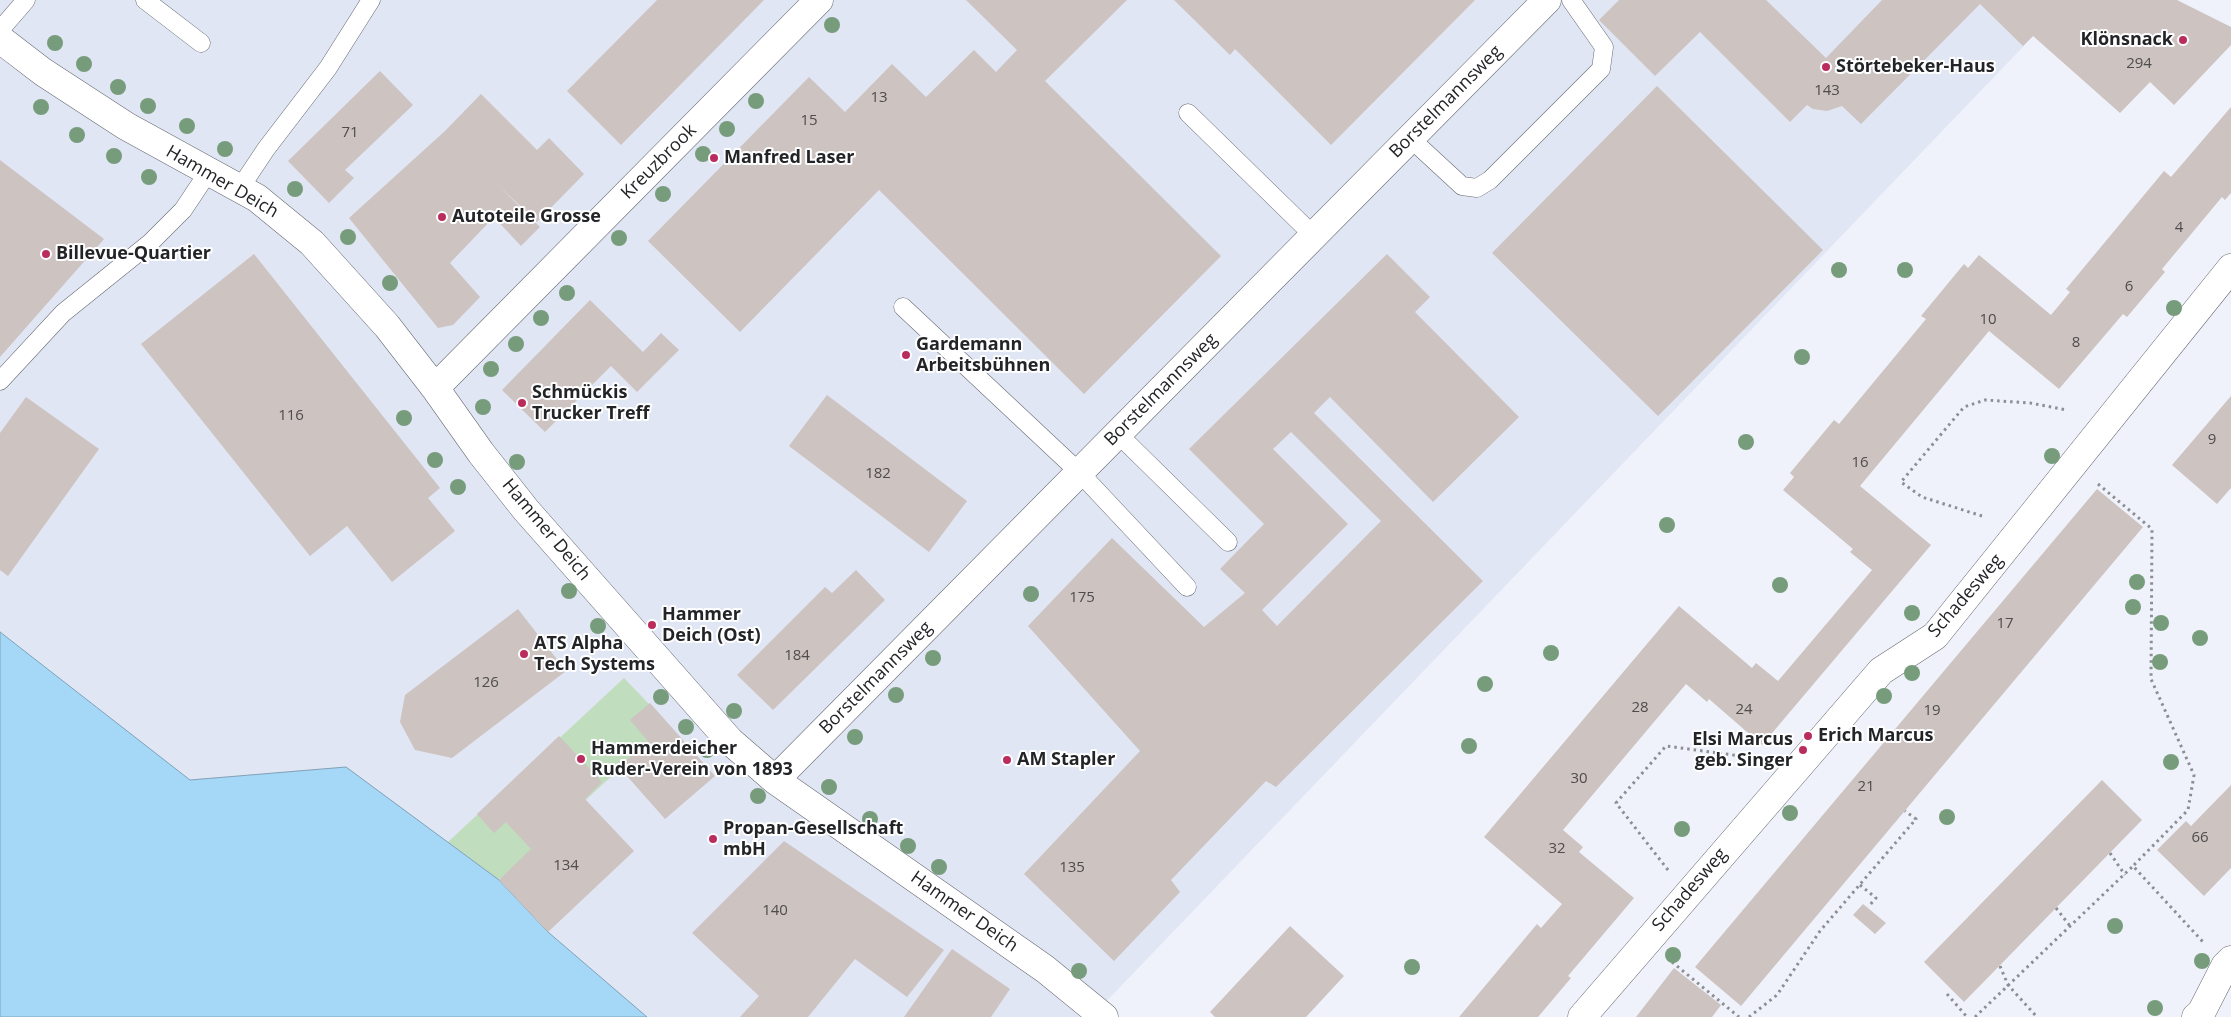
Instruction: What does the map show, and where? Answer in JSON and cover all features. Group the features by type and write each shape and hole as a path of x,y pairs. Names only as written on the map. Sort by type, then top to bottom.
{"street":[{"name":"Kreuzbrook","path":"435,388 819,0"},
{"name":"Borstelmannsweg","path":"775,780 1547,0"},
{"name":"Hammer Deich","path":"0,38 43,72 118,121 240,188 285,219 312,243 387,326 435,388 480,452 526,510 730,741 775,780 1045,969 1104,1017"},
{"name":"Schadesweg","path":"1582,1017 1881,672 1935,636 2231,268"},
{"path":"2196,1017 2201,1013 2228,963"}],"lane":[{"path":"0,30 26,0"},
{"path":"145,0 201,43"},
{"path":"240,188 266,149 328,68 372,0"},
{"path":"1410,138 1462,186 1478,188 1490,180 1601,69 1604,47 1571,0"},
{"path":"1188,113 1314,236"},
{"path":"0,381 63,313 150,243 183,210 209,171"},
{"path":"903,307 1080,473 1187,587"},
{"path":"1118,434 1228,542"}],"path":[{"path":"1982,516 1922,498 1901,482 1964,407 1985,400 2030,403 2067,410"},
{"path":"1975,1017 2125,875 2188,810 2194,775 2151,679 2152,529 2075,464"},
{"path":"1668,871 1616,803 1666,746 1764,759"},
{"path":"1749,1017 1778,995 1820,932 1916,819 1905,811"},
{"path":"2110,853 2125,875"},
{"path":"2134,866 2228,963"},
{"path":"1860,885 1876,898 1868,907"},
{"path":"2056,908 2070,926"},
{"path":"1646,941 1739,1017"},
{"path":"2000,966 2008,985 2037,1017"},
{"path":"1947,994 1967,1017"}],"shaded area":[{"path":"0,0 2068,0 1097,1011 1103,1017 647,1017 548,932 499,880 346,768 190,780 0,632"}],"green space":[{"name":"Hammerdeicher Ruder-Verein von 1893","path":"624,678 668,724 499,880 448,842"}],"water":[{"path":"0,632 190,780 346,767 499,880 548,932 647,1017 0,1017"}],"building":[{"path":"657,0 764,0 621,145 567,91"},
{"path":"966,0 1127,0 1045,81 1221,256 1084,394 879,190 740,332 648,241 809,77 845,112 892,64 926,97 974,50 996,72 1017,50"},
{"path":"1174,0 1475,0 1331,145 1235,49 1230,55"},
{"name":"Störtebeker-Haus","path":"1619,0 1766,0 1826,58 1882,0 2177,0 2231,27 2231,45 2174,105 2150,82 2120,113 2033,36 2023,46 1980,4 1861,124 1842,106 1827,111 1813,109 1807,105 1790,122 1700,32 1655,76 1599,20"},
{"path":"380,71 413,105 345,170 354,178 329,203 288,161"},
{"path":"1657,86 1823,250 1658,416 1492,253"},
{"path":"481,94 537,150 549,138 584,174 537,222 498,185 540,227 521,246 494,217 450,263 480,297 453,325 438,328 349,218 445,131"},
{"path":"2231,107 2231,193 2225,200 2222,197 2162,269 2165,272 2127,317 2123,314 2059,389 1989,331 1860,486 1931,545 1762,745 1709,699 1707,702 1686,684 1563,830 1583,847 1579,852 1634,898 1568,976 1571,978 1538,1017 1459,1017 1537,924 1541,928 1562,904 1484,837 1679,606 1752,668 1756,663 1778,681 1872,570 1850,552 1853,549 1783,490 1794,477 1790,473 1834,420 1839,424 1926,319 1921,316 1964,264 1968,268 1979,255 2051,315 2070,292 2066,289 2164,171 2171,177"},
{"name":"Billevue-Quartier","path":"0,160 104,239 0,357"},
{"path":"254,254 440,488 428,498 455,531 392,582 347,526 310,556 141,344"},
{"path":"1387,254 1430,297 1415,312 1519,417 1433,502 1330,397 1314,413 1483,581 1276,787 1266,781 1171,880 1180,892 1114,961 1024,874 1140,751 1028,626 1112,538 1204,627 1245,593 1220,569 1264,524 1189,449","holes":["1291,432 1381,521 1277,626 1262,610 1348,524 1273,449"]},
{"path":"590,300 643,352 661,333 679,350 637,392 611,366 545,432 502,390"},
{"path":"827,395 967,501 929,552 789,446"},
{"path":"2231,396 2231,488 2217,504 2172,465"},
{"path":"26,397 99,449 8,576 0,570 0,433"},
{"path":"2097,489 2143,527 1741,1006 1695,967"},
{"path":"856,570 885,600 773,710 737,675 825,587 832,593"},
{"path":"518,609 566,671 452,758 415,750 400,722 405,695"},
{"path":"650,703 715,776 665,819 619,767 648,741 630,720"},
{"path":"559,736 602,782 585,799 634,851 548,932 499,880 531,849 506,822 494,833 477,814"},
{"path":"2102,780 2142,820 1964,1002 1924,962"},
{"path":"2231,785 2231,868 2204,896 2157,850 2186,821 2191,826"},
{"path":"784,841 944,950 907,997 855,959 808,1017 740,1017 759,996 692,933"},
{"path":"1863,904 1886,923 1875,934 1853,915"},
{"path":"1290,926 1344,976 1306,1017 1215,1017 1210,1012"},
{"path":"952,949 1010,989 991,1017 904,1017"},
{"path":"1674,968 1721,1005 1712,1017 1636,1017"}],"place":[{"name":"Klönsnack","path":"2183,40"},
{"name":"Störtebeker-Haus","path":"1826,67"},
{"name":"Manfred Laser","path":"714,158"},
{"name":"Autoteile Grosse","path":"442,217"},
{"name":"Billevue-Quartier","path":"46,254"},
{"name":"Gardemann Arbeitsbühnen","path":"906,355"},
{"name":"Schmückis Trucker Treff","path":"522,403"},
{"name":"Hammer Deich (Ost)","path":"652,625"},
{"name":"ATS Alpha Tech Systems","path":"524,654"},
{"name":"Erich Marcus","path":"1808,736"},
{"name":"Elsi Marcus geb. Singer","path":"1803,750"},
{"name":"Hammerdeicher Ruder-Verein von 1893","path":"581,759"},
{"name":"AM Stapler","path":"1007,760"},
{"name":"Propan-Gesellschaft mbH","path":"713,839"}]}
